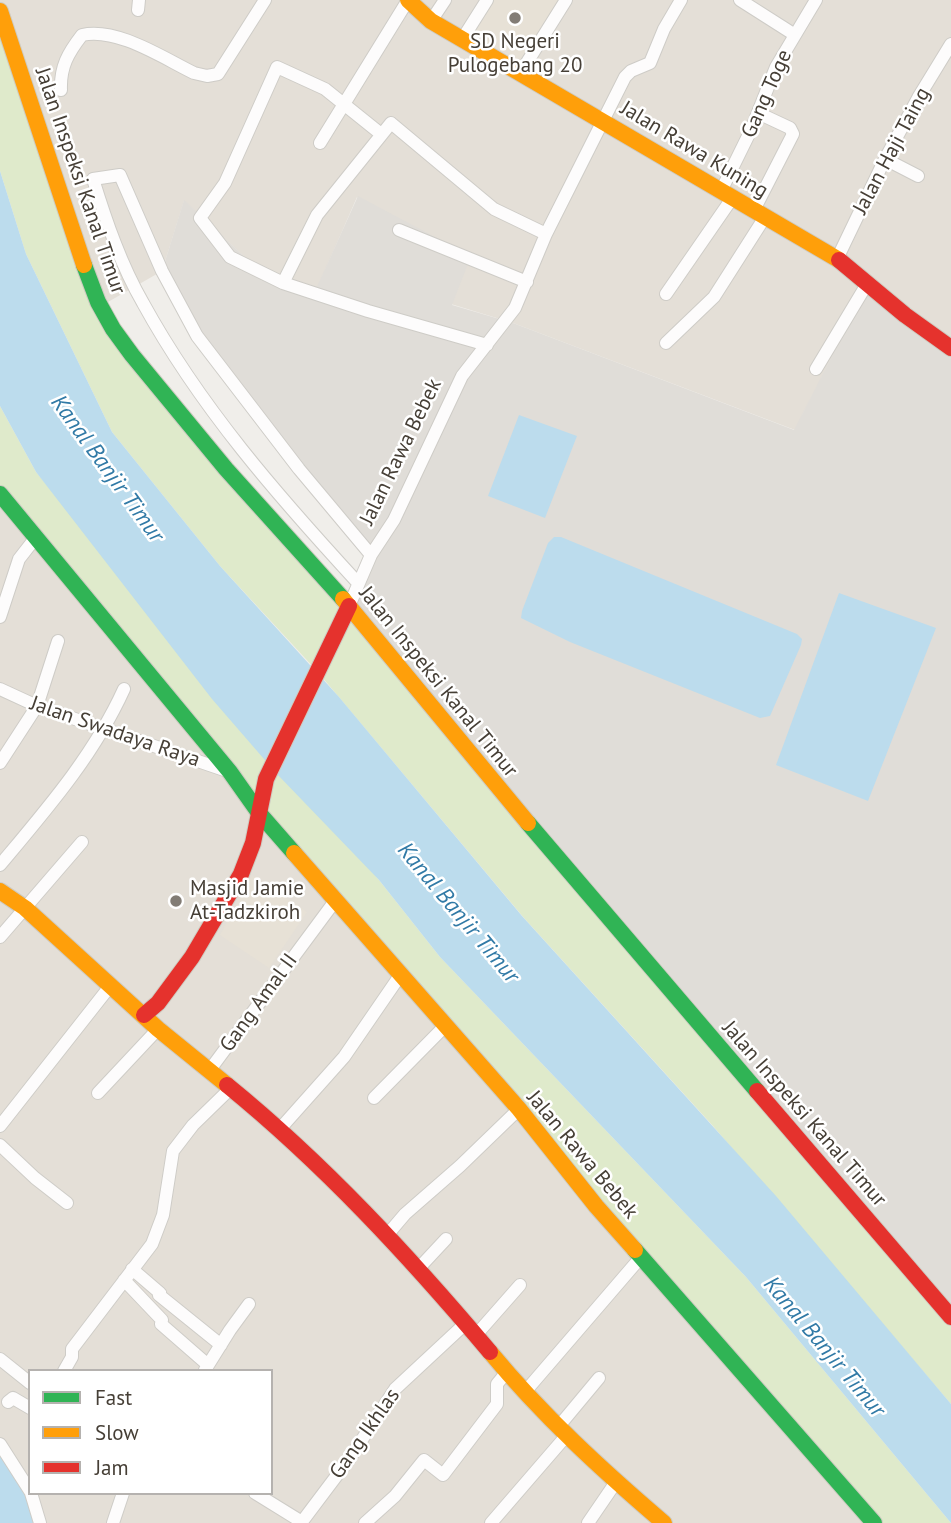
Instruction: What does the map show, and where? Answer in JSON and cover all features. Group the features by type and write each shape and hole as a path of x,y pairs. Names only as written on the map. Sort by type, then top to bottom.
{"street":[{"path":"61,90 62,71 69,51 82,35 95,33 119,38 194,73 206,76 218,74 265,0"},
{"path":"320,143 408,0"},
{"name":"Jalan Rawa Kuning","path":"408,0 431,21 836,259 951,348"},
{"path":"431,21 445,0"},
{"path":"463,38 487,0"},
{"path":"521,72 566,0"},
{"name":"Jalan Rawa Bebek","path":"144,1015 158,1003 185,967 226,902 249,853 266,779 371,555 394,520 462,376 515,308 546,234 625,77 631,71 650,63 664,29 681,0"},
{"path":"740,0 795,34"},
{"name":"Gang Toge","path":"727,194 776,67 816,0"},
{"name":"Jalan Inspeksi Kanal Timur","path":"0,11 79,253 98,302 113,329 226,469 349,606 498,788 951,1317"},
{"name":"Jalan Haji Taing","path":"836,259 884,159 918,98 946,63 951,44"},
{"path":"381,134 325,89 277,67 225,183 200,218 230,257 283,283 368,312 487,345"},
{"path":"666,343 714,297 759,213 793,134 790,128 758,113"},
{"path":"283,283 317,215 389,124 394,124 494,209 546,234"},
{"path":"884,159 918,176"},
{"path":"358,583 283,499 207,406 142,302 107,221 93,179 120,175 162,271 197,336 299,469 371,555"},
{"path":"666,294 727,194"},
{"path":"399,230 527,282"},
{"path":"816,369 867,284"},
{"name":"Jalan Rawa Bebek","path":"0,494 230,772 259,813 519,1110 596,1206 874,1523"},
{"path":"0,617 19,559 37,536"},
{"path":"0,764 37,706 58,641"},
{"name":"Jalan Swadaya Raya","path":"0,689 37,706 230,772"},
{"path":"0,865 62,791 105,729 124,689"},
{"path":"0,937 82,842"},
{"path":"0,891 25,908 158,1029 279,1130 388,1234 524,1393 616,1482 664,1523"},
{"name":"Gang Amal II","path":"209,1071 335,901"},
{"path":"279,1130 344,1057 399,976"},
{"path":"0,1126 111,985"},
{"path":"374,1098 445,1026"},
{"path":"98,1093 158,1029"},
{"path":"69,1369 72,1349 152,1244 158,1229 173,1151 193,1125 231,1088"},
{"path":"388,1234 405,1214 519,1110"},
{"path":"0,1145 67,1203"},
{"path":"419,1268 446,1239"},
{"path":"524,1393 641,1257"},
{"path":"128,1274 160,1293 159,1295 220,1345"},
{"path":"128,1274 162,1320 161,1324 206,1368 249,1304"},
{"name":"Gang Ikhlas","path":"302,1522 349,1458 395,1388 471,1329 520,1285"},
{"path":"0,1359 28,1381"},
{"path":"365,1523 395,1496 424,1460 443,1475 497,1404 498,1384 506,1373"},
{"path":"491,1523 563,1431 599,1378"},
{"path":"8,1402 16,1398 28,1407"},
{"path":"0,1444 28,1489"},
{"path":"588,1523 616,1482"},
{"path":"31,1495 40,1523"},
{"path":"113,1523 122,1495"},
{"path":"258,1495 302,1522"}],"shaded area":[{"path":"0,0 951,0 951,348 869,285 795,430 513,323 451,304 357,197 316,291 248,260 184,201 162,271 101,306 0,12"},
{"name":"SD Negeri Pulogebang 20","path":"490,0 562,0 522,66 468,36"},
{"path":"358,196 471,256 452,305 513,323 794,430 869,284 951,348 951,1313 349,606 371,555 234,384 162,271 184,200 248,260 315,291"},
{"path":"0,494 874,1523 0,1523"},
{"path":"252,875 307,912 269,968 220,935"}],"green space":[{"path":"0,7 113,329 951,1317 951,1404 713,1126 524,918 317,671 220,566 112,432 26,254 0,171"},
{"path":"0,406 36,472 379,880 440,957 746,1277 951,1523 874,1523 606,1217 0,494"}],"water":[{"name":"Kanal Banjir Timur","path":"0,171 26,254 112,432 220,566 339,697 522,916 776,1196 951,1404 951,1523 746,1277 440,957 379,880 277,774 212,699 36,472 0,406"},
{"path":"519,415 577,436 545,518 488,496"},
{"path":"554,537 561,537 797,634 802,639 801,645 770,716 760,718 570,642 521,618 548,543"},
{"path":"839,593 936,628 868,801 776,765"},
{"path":"0,1451 23,1482 39,1523 0,1523"}],"traffic: fast":[{"path":"84,265 98,302 132,355 226,469 343,599"},
{"path":"0,494 294,853"},
{"path":"528,823 757,1091"},
{"path":"635,1250 874,1523"}],"traffic: slow":[{"path":"408,0 431,21 839,260"},
{"path":"0,11 84,265"},
{"path":"343,599 528,823"},
{"path":"294,853 519,1109 596,1206 635,1250"},
{"path":"0,891 25,908 158,1029 227,1085"},
{"path":"490,1352 530,1398 573,1441 664,1523"}],"traffic: jam":[{"path":"839,260 905,315 951,348"},
{"path":"144,1015 158,1003 192,957 241,874 253,843 266,779 349,606"},
{"path":"227,1085 298,1147 364,1212 490,1352"},
{"path":"757,1091 951,1317"}],"place":[{"name":"SD Negeri Pulogebang 20","path":"515,18"},
{"name":"Masjid Jamie At-Tadzkiroh","path":"176,901"}]}
